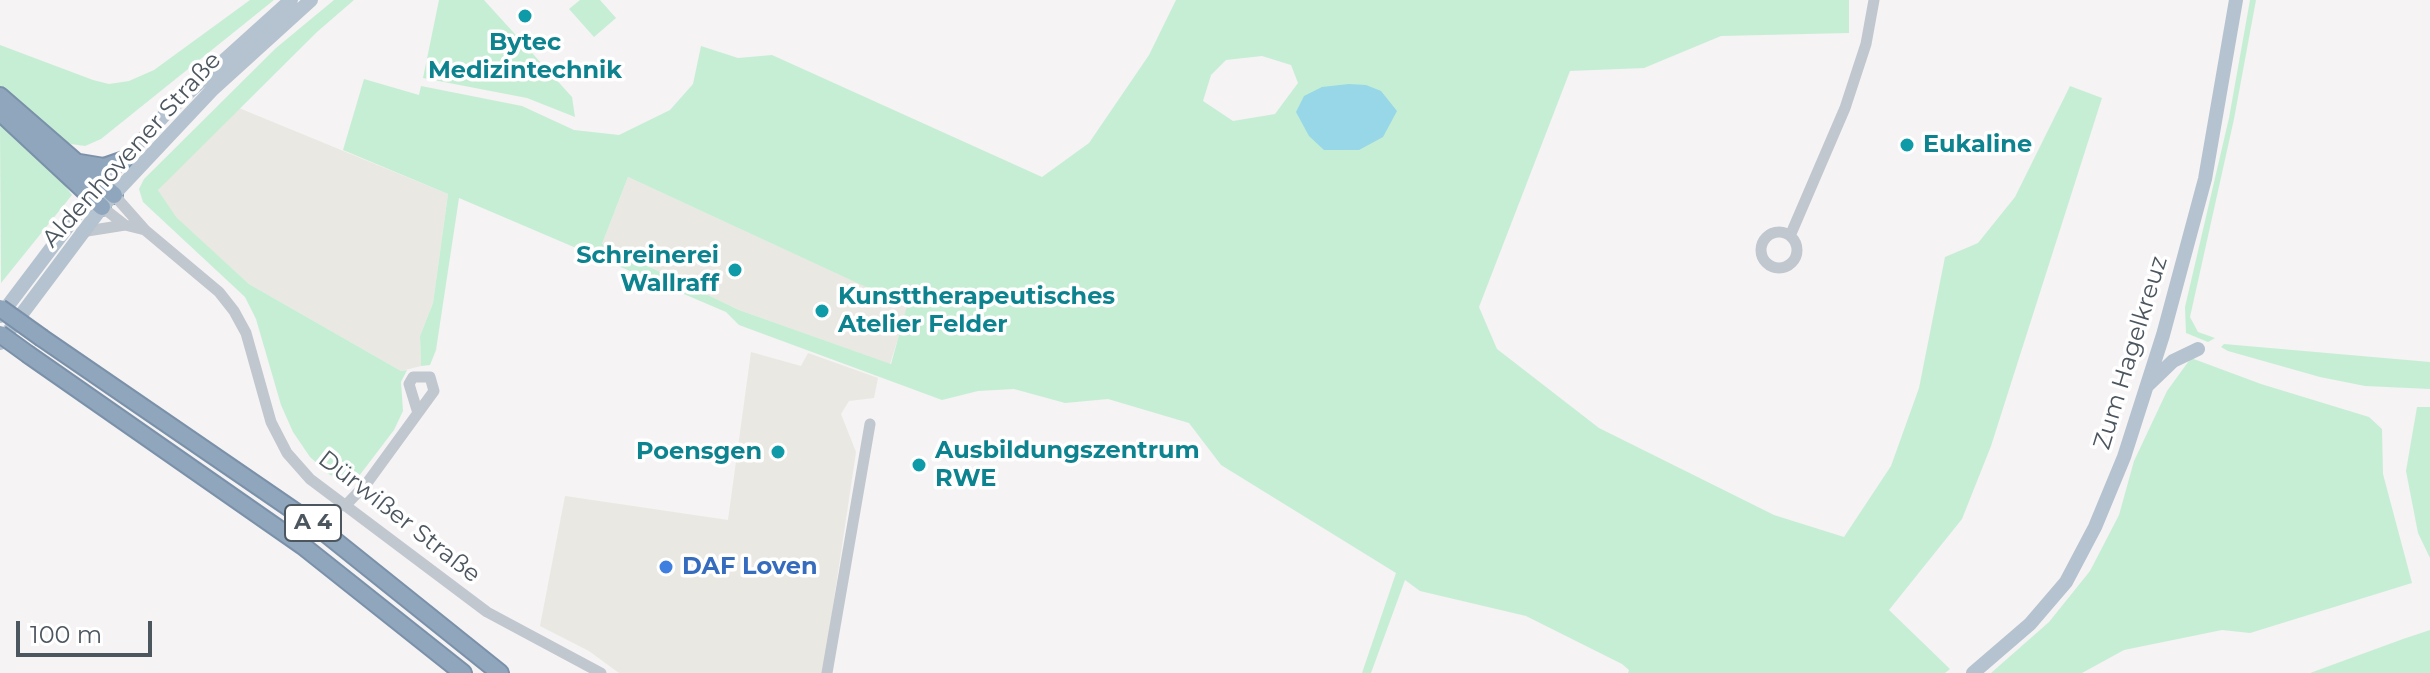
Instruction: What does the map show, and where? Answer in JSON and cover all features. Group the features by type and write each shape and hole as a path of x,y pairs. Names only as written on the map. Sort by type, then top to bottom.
{"highway":[{"path":"0,96 78,163 102,196"},
{"path":"0,112 102,196"},
{"path":"78,163 104,167 124,160"},
{"name":"A 4","path":"0,308 319,528 500,673"},
{"name":"A 4","path":"0,334 303,546 463,673"}],"main road":[{"name":"Aldenhovener Straße","path":"0,343 81,232 124,160 220,61 291,0"},
{"name":"Aldenhovener Straße","path":"0,316 102,196 311,0"},
{"name":"Zum Hagelkreuz","path":"1973,673 2030,624 2080,559 2124,457 2163,335 2205,179 2236,0"},
{"path":"2144,389 2173,361 2198,349"}],"street":[{"path":"1790,236 1845,108 1866,44 1874,0"},
{"name":"Dürwißer Straße","path":"102,196 125,225"},
{"name":"Dürwißer Straße","path":"102,196 226,300 246,333 277,437 299,467 345,506 487,612 601,673"},
{"name":"Dürwißer Straße","path":"81,232 125,225 145,230"},
{"path":"345,506 367,483 417,410"},
{"path":"827,673 870,424"}],"shaded area":[{"path":"234,106 448,194 433,303 420,336 421,366 401,371 249,284 175,217 158,190"},
{"path":"628,177 908,306 890,364 739,310 602,244"},
{"path":"751,352 801,366 808,353 878,378 874,398 849,401 841,414 856,452 823,673 619,673 589,651 540,626 565,496 728,520"}],"green space":[{"path":"250,0 274,0 101,139 85,146 71,144 52,134 0,90 0,45 93,80 109,84 129,81 154,70"},
{"path":"334,0 354,0 317,32 158,190 176,217 249,284 401,371 407,370 401,382 403,411 394,430 359,476 349,482 330,475 310,457 293,432 281,405 256,319 245,297 143,202 139,189 144,179 276,48"},
{"path":"439,0 484,0 572,97 575,117 527,98 423,78"},
{"path":"580,0 600,0 616,18 594,37 569,9"},
{"path":"1176,0 1849,0 1849,33 1721,36 1644,68 1570,71 1479,307 1497,349 1599,428 1774,515 1844,537 1891,466 1919,388 1945,257 1978,243 2015,197 2070,86 2102,98 1991,446 1962,519 1889,610 1950,669 1945,673 1628,673 1629,670 1622,664 1526,616 1420,591 1405,580 1371,673 1362,673 1396,573 1221,465 1189,423 1108,399 1065,403 1014,389 978,391 942,400 739,325 726,312 459,198 436,350 430,365 421,366 420,336 433,303 448,194 343,150 364,79 419,95 421,86 522,106 574,130 619,135 670,110 693,84 701,46 738,58 772,55 1042,177 1089,143 1149,55","holes":["1262,56 1291,65 1298,83 1275,114 1233,121 1203,101 1211,75 1226,60","628,177 907,306 891,364 739,310 602,244"]},
{"path":"2250,0 2256,0 2234,119 2190,317 2198,332 2215,338 2208,342 2186,333 2185,307 2229,118"},
{"path":"0,125 52,168 72,195 1,283"},
{"path":"2224,344 2430,362 2430,389 2365,386 2320,377 2228,351 2221,347"},
{"path":"2191,358 2261,384 2369,417 2382,429 2383,474 2412,583 2250,633 2222,630 2124,650 2082,673 1991,673 2049,622 2090,571 2119,515 2134,461 2167,391"},
{"path":"2417,407 2430,407 2430,558 2418,533 2406,471"},
{"path":"2430,630 2430,673 2310,673 2403,639"}],"water":[{"path":"1366,85 1381,91 1397,111 1383,137 1359,150 1324,150 1309,136 1296,112 1304,96 1322,87"}],"place":[{"name":"Bytec Medizintechnik","path":"525,16"},
{"name":"Eukaline","path":"1907,145"},
{"name":"Schreinerei Wallraff","path":"735,270"},
{"name":"Kunsttherapeutisches Atelier Felder","path":"822,311"},
{"name":"Poensgen","path":"778,452"},
{"name":"Ausbildungszentrum RWE","path":"919,465"},
{"name":"DAF Loven","path":"666,567"}]}
